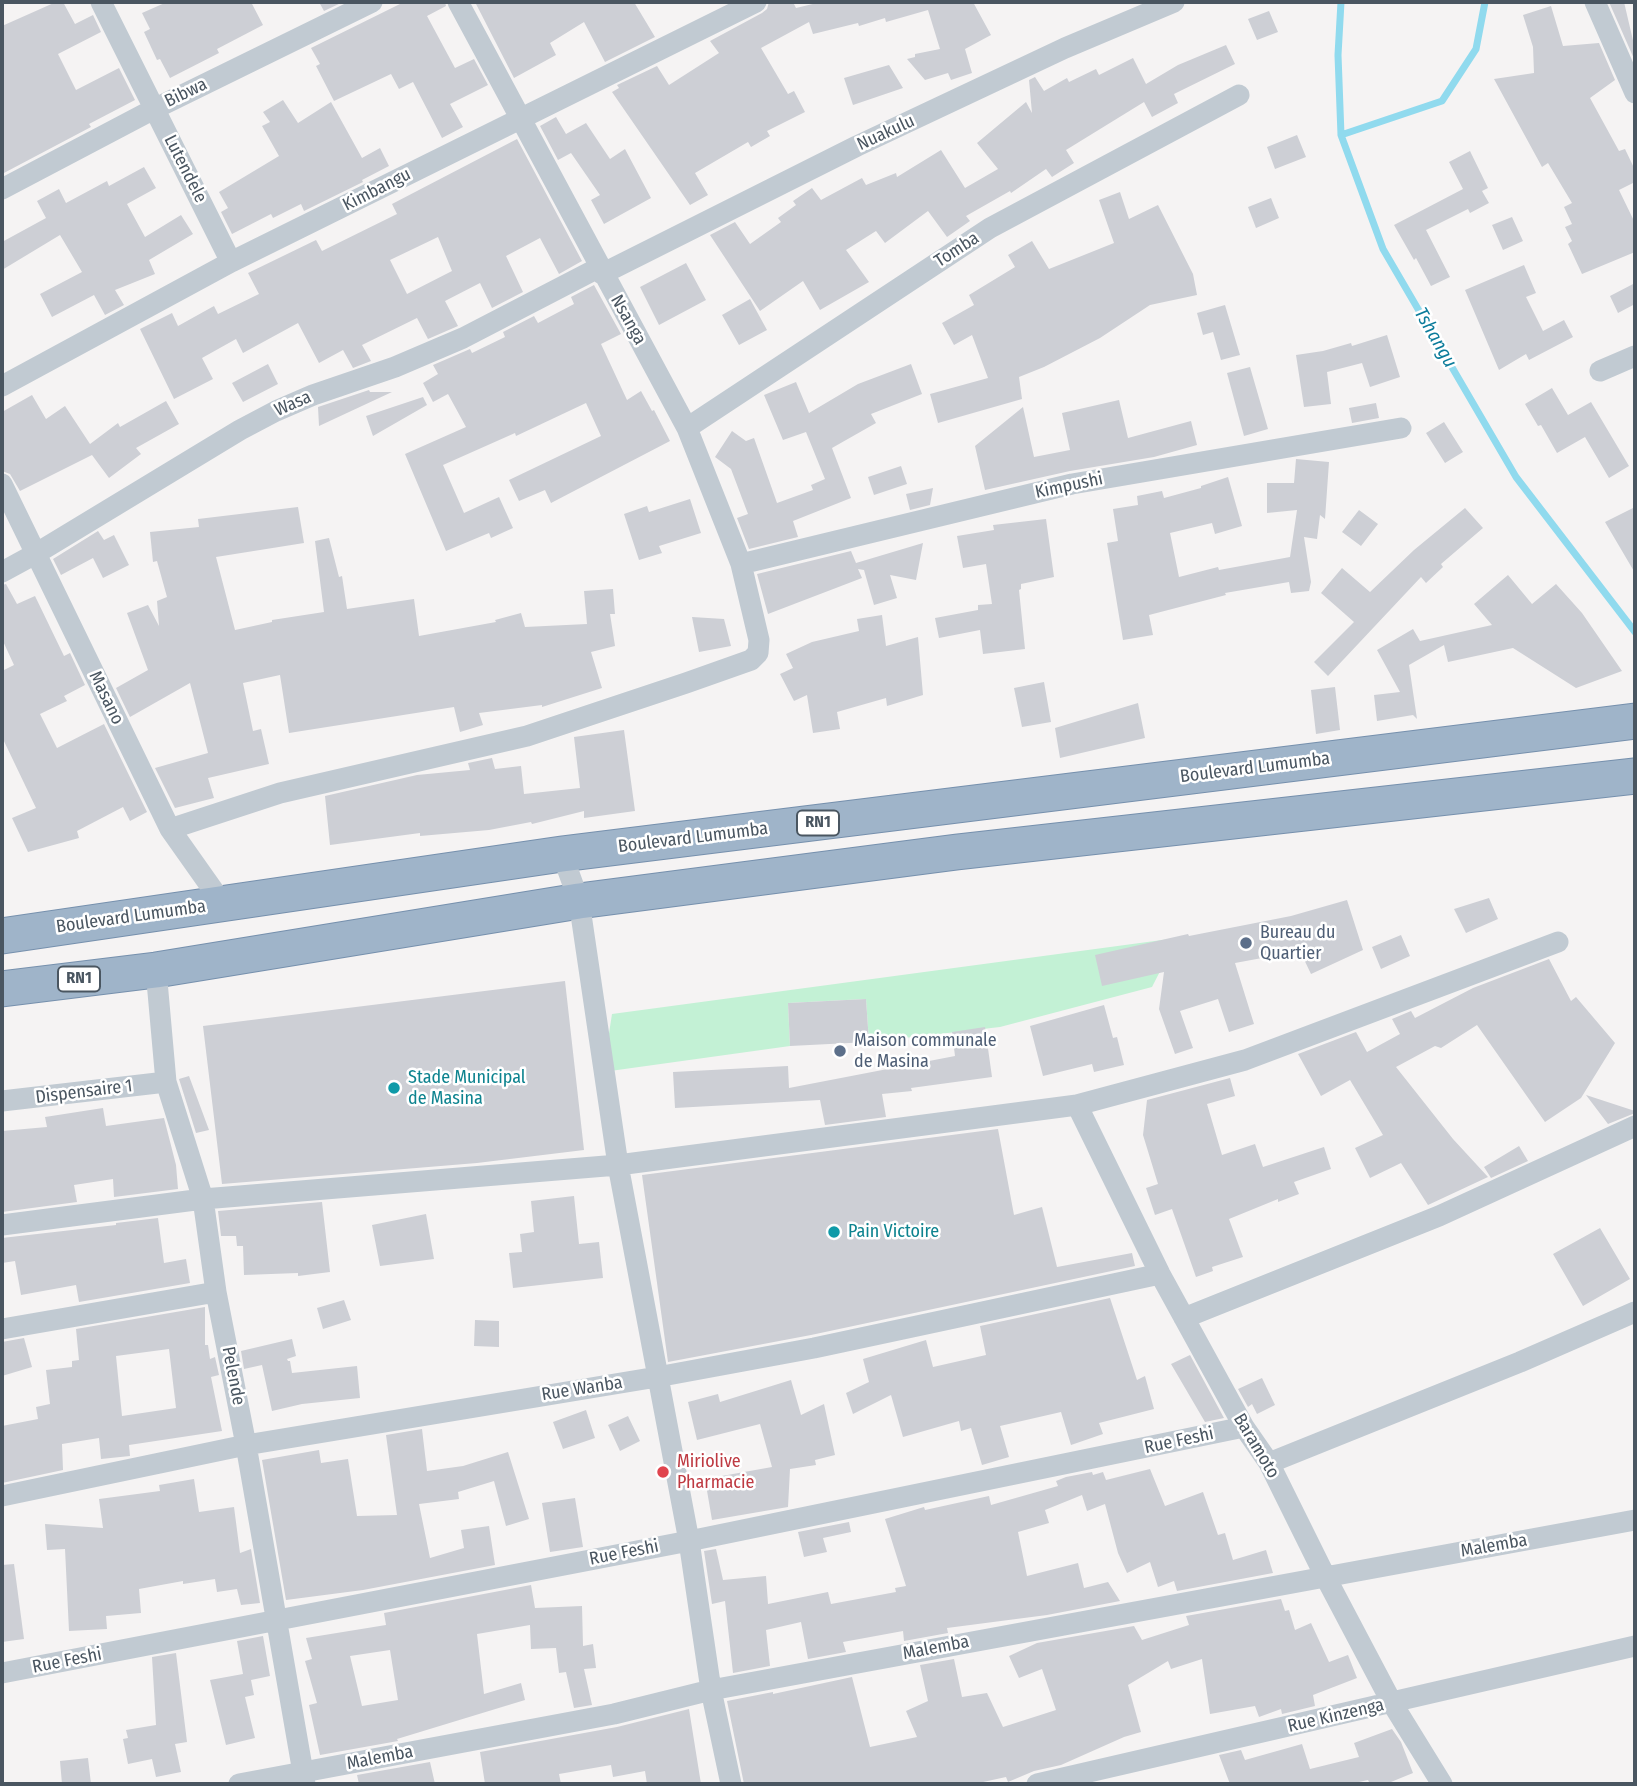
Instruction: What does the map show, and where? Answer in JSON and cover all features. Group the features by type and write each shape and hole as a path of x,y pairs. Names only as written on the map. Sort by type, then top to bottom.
{"highway":[{"name":"Boulevard Lumumba","path":"2,936 562,854 1635,721"},
{"name":"RN1","path":"2,989 156,970 579,901 957,852 1635,775"}],"street":[{"name":"Lutendele","path":"101,2 231,262"},
{"name":"Bibwa","path":"2,189 154,109 372,2"},
{"name":"Nsanga","path":"170,830 280,793 527,736 751,660 758,653 759,640 741,564 687,428 458,2"},
{"name":"Kimbangu","path":"2,386 231,262 756,2"},
{"name":"Nuakulu","path":"601,270 1066,48 1174,2"},
{"path":"1595,2 1625,46 1635,93"},
{"name":"Tomba","path":"687,428 990,228 1240,96"},
{"name":"Wasa","path":"2,572 276,411 313,395 395,367 463,338 601,270"},
{"path":"1601,371 1635,356"},
{"name":"Kimpushi","path":"741,564 1072,484 1401,428"},
{"name":"Masano","path":"2,484 170,830 223,904"},
{"path":"562,854 579,901 618,1165 688,1541 711,1690 731,1784"},
{"path":"2,1225 203,1199 618,1165 1077,1105 1245,1060 1558,942"},
{"name":"Pelende","path":"156,970 166,1082 203,1199 216,1292 246,1445 304,1779"},
{"name":"Dispensaire 1","path":"2,1101 166,1082"},
{"name":"Baramoto","path":"1077,1105 1160,1274 1244,1427 1269,1463 1392,1703 1442,1784"},
{"path":"1184,1318 1439,1216 1635,1126"},
{"name":"Rue Wanba","path":"2,1496 246,1445 657,1377 814,1348 1160,1274"},
{"path":"2,1329 216,1292"},
{"path":"1269,1463 1520,1362 1635,1312"},
{"name":"Rue Feshi","path":"2,1673 688,1541 1244,1427"},
{"name":"Malemba","path":"239,1784 304,1779 614,1714 711,1690 1635,1520"},
{"name":"Rue Kinzenga","path":"1037,1784 1635,1646"}],"green space":[{"path":"1177,938 1152,987 1000,1027 869,1042 866,999 788,1003 790,1046 603,1072 612,1014"}],"building":[{"path":"56,2 63,2 75,24 93,15 101,32 58,54 76,90 119,68 135,100 89,124 91,127 2,174 2,26"},
{"path":"167,2 251,2 263,25 217,49 219,53 170,78 160,59 157,60 144,32 150,29 142,13"},
{"path":"319,2 343,2 324,11"},
{"path":"404,2 445,2 446,6 427,16 455,68 474,59 488,85 450,104 463,127 442,138 413,82 399,89 391,74 334,101 316,66 320,64 311,48"},
{"path":"475,2 634,2 655,37 605,62 584,22 550,43 556,55 514,78"},
{"path":"769,2 793,2 796,8 821,2 973,2 991,35 965,49 972,73 951,80 948,73 925,80 907,59 915,57 915,54 940,49 928,10 886,22 885,18 859,26 858,23 813,34 809,22 761,48 788,94 794,91 805,112 767,131 770,136 751,147 748,142 695,173 708,195 690,205 612,92 619,88 617,85 657,66 669,85 719,53 710,41 762,13"},
{"path":"1609,2 1624,2 1635,49 1635,61"},
{"path":"1551,6 1563,46 1599,43 1615,80 1590,98 1619,151 1625,149 1635,170 1635,182 1619,190 1635,223 1635,252 1582,274 1568,244 1572,241 1565,227 1572,224 1564,207 1572,203 1548,163 1542,167 1494,79 1534,73 1533,47 1523,15"},
{"path":"1269,11 1278,32 1257,40 1248,19"},
{"path":"1226,45 1235,64 1174,94 1178,103 1152,117 1144,102 1066,150 1074,163 1052,177 1046,169 1011,193 1010,191 966,216 970,221 947,237 928,211 885,243 876,231 846,250 869,282 820,310 803,281 760,311 710,235 735,222 750,244 781,222 778,218 796,205 793,201 812,188 821,200 862,178 866,185 896,173 897,177 941,150 965,188 998,169 977,143 1026,102 1032,113 1029,80 1035,77 1044,91 1067,78 1069,82 1096,69 1099,75 1133,58 1146,84 1178,65"},
{"path":"889,65 903,88 853,105 844,78"},
{"path":"283,100 298,123 331,102 362,158 380,148 389,166 304,211 301,204 273,218 271,214 232,234 221,212 228,208 219,192 279,156 262,126 270,122 263,112"},
{"path":"556,117 566,134 586,123 610,159 625,149 651,198 604,224 591,200 600,195 571,153 558,160 540,126"},
{"path":"1297,135 1306,157 1275,169 1267,147"},
{"path":"517,139 582,261 559,274 540,238 506,256 523,292 492,308 480,283 445,301 458,326 428,339 417,318 362,345 371,361 353,368 343,350 319,363 298,323 243,353 236,339 202,358 213,379 174,399 140,329 172,313 178,326 214,306 218,314 259,294 248,273 316,240 322,251 397,214 392,204","holes":["438,237 452,271 407,294 390,260"]},
{"path":"1470,151 1488,188 1482,191 1489,203 1470,213 1468,209 1426,230 1450,277 1431,286 1394,225 1463,189 1449,162"},
{"path":"144,167 156,188 127,204 145,237 181,215 193,234 149,260 155,274 115,290 124,305 105,315 94,295 52,317 40,294 82,272 60,235 2,270 2,242 46,218 37,201 59,189 66,203 107,181 109,186"},
{"path":"1120,192 1129,219 1158,205 1193,274 1197,295 1150,305 1100,338 1019,377 1022,399 938,423 930,394 988,378 972,335 954,345 942,323 974,305 969,295 1015,267 1008,255 1032,241 1049,269 1114,243 1099,200"},
{"path":"1271,198 1279,218 1256,228 1248,207"},
{"path":"1512,217 1523,241 1503,250 1492,225"},
{"path":"686,263 706,300 659,325 640,287"},
{"path":"1524,265 1536,293 1526,297 1543,331 1564,320 1573,337 1529,360 1526,354 1499,370 1465,290"},
{"path":"1635,283 1635,304 1618,313 1610,296"},
{"path":"594,285 621,334 601,344 627,400 641,391 670,441 551,503 545,490 519,501 509,480 601,436 586,403 516,436 515,433 443,465 464,513 499,497 513,528 491,538 489,533 446,551 405,454 466,427 448,394 433,402 423,383 438,374 433,365 470,349 472,353 505,337 503,332 534,316 538,323 574,304 571,297"},
{"path":"750,299 767,330 739,345 722,315"},
{"path":"1225,305 1240,355 1221,360 1213,332 1203,335 1197,313"},
{"path":"1387,335 1400,377 1370,387 1362,363 1327,372 1331,404 1304,407 1296,355 1351,343 1352,346"},
{"path":"268,364 278,384 243,402 232,383"},
{"path":"911,364 922,394 871,414 876,423 832,448 851,498 793,521 798,537 749,549 737,518 748,514 731,469 715,457 732,431 746,441 754,438 777,503 813,490 811,485 825,479 806,432 783,440 764,395 796,382 809,413 858,384"},
{"path":"1250,367 1268,429 1244,436 1227,373"},
{"path":"1552,388 1568,415 1591,402 1629,466 1609,478 1585,437 1557,453 1525,404"},
{"path":"369,390 392,392 319,426 318,407"},
{"path":"32,395 46,419 65,406 90,444 118,423 120,427 166,401 179,424 136,448 141,454 109,478 92,455 20,491 10,474 2,471 2,412"},
{"path":"423,397 427,405 373,436 366,416"},
{"path":"1119,400 1128,438 1191,421 1197,445 1154,457 1070,471 985,490 975,446 1023,407 1034,457 1070,450 1062,413"},
{"path":"1376,403 1379,418 1352,423 1349,408"},
{"path":"1444,422 1463,452 1445,463 1426,433"},
{"path":"1296,459 1329,462 1325,519 1320,515 1317,539 1304,537 1311,582 1309,591 1291,593 1289,582 1225,593 1226,595 1149,615 1153,635 1123,640 1107,543 1118,541 1113,509 1138,505 1137,496 1162,491 1164,498 1228,477 1242,526 1215,534 1212,523 1170,533 1179,577 1218,567 1219,570 1290,557 1297,510 1267,513 1267,483 1294,483"},
{"path":"901,466 907,484 874,495 868,477"},
{"path":"933,488 930,505 910,510 906,494"},
{"path":"690,499 701,533 659,546 662,553 639,560 624,514 647,506 649,512"},
{"path":"298,507 304,543 216,557 235,630 272,620 324,612 315,541 329,538 339,577 342,576 347,609 414,599 419,636 496,622 495,620 521,613 525,627 587,624 584,591 613,589 615,614 610,614 615,646 591,652 602,688 542,707 479,713 483,725 460,732 454,707 289,733 280,675 243,683 253,731 261,729 269,764 208,778 214,798 175,808 155,768 208,753 190,683 130,717 116,688 148,670 127,613 148,605 159,626 157,601 167,597 157,561 153,562 150,532 199,527 198,519"},
{"path":"1635,507 1635,573 1605,522"},
{"path":"1465,508 1483,528 1441,564 1443,567 1426,583 1421,577 1328,676 1314,662 1354,622 1321,593 1342,568 1370,592 1414,550"},
{"path":"1359,510 1378,524 1361,546 1342,532"},
{"path":"1046,519 1054,577 1021,584 1019,590 1025,649 983,654 980,630 939,638 935,618 978,610 978,605 992,604 986,564 963,568 957,536 994,530 993,525"},
{"path":"98,531 104,540 114,535 129,565 103,578 93,558 61,575 53,559"},
{"path":"923,543 916,580 890,575 897,598 874,605 864,570 858,569 862,578 768,614 757,574 851,551 856,563"},
{"path":"1508,575 1532,604 1556,584 1582,613 1622,671 1576,688 1513,648 1448,662 1444,645 1409,665 1417,719 1413,715 1377,721 1374,695 1400,692 1377,650 1413,629 1420,641 1492,625 1474,604"},
{"path":"6,584 17,604 35,596 64,656 70,653 85,685 64,696 67,701 40,714 57,748 104,724 147,812 130,821 123,807 77,831 79,838 28,852 12,818 36,808 2,737 2,671 14,665 2,639 2,585"},
{"path":"882,615 886,646 918,637 923,695 887,706 886,698 837,712 840,729 813,733 807,695 794,701 780,674 793,668 786,654 812,642 859,631 857,619"},
{"path":"692,617 724,619 731,646 699,652"},
{"path":"1044,682 1051,722 1022,727 1014,688"},
{"path":"1335,687 1340,730 1316,734 1311,690"},
{"path":"1138,703 1145,738 1060,758 1055,728"},
{"path":"624,730 635,811 584,818 584,811 532,824 531,822 489,830 420,836 420,833 330,845 325,796 417,775 470,770 468,763 492,758 495,769 521,766 524,794 580,788 574,737"},
{"path":"1489,898 1498,919 1466,933 1454,909"},
{"path":"1347,900 1363,950 1311,974 1300,951 1235,963 1254,1024 1229,1032 1218,999 1180,1011 1193,1048 1175,1054 1159,1009 1164,972 1102,986 1095,955 1188,934 1189,936 1291,916"},
{"path":"1401,935 1410,956 1381,969 1372,947"},
{"path":"1549,959 1571,1001 1576,997 1615,1043 1581,1098 1545,1122 1477,1025 1441,1048 1435,1046 1396,1067 1453,1139 1488,1177 1428,1205 1401,1163 1370,1178 1355,1148 1383,1135 1350,1080 1321,1096 1298,1054 1356,1032 1367,1052 1400,1034 1392,1019 1411,1011 1415,1018 1473,988"},
{"name":"Stade Municipal de Masina","path":"565,981 584,1150 477,1163 222,1184 203,1026"},
{"path":"866,999 869,1042 790,1046 788,1003"},
{"path":"1104,1005 1113,1038 1117,1037 1124,1065 1094,1072 1092,1064 1043,1076 1030,1026"},
{"path":"985,1027 992,1077 882,1094 886,1117 825,1125 820,1100 675,1108 673,1072 788,1066 789,1088 955,1056 952,1032"},
{"path":"189,1076 209,1130 196,1133 179,1079"},
{"path":"1230,1078 1235,1096 1207,1104 1222,1155 1255,1144 1263,1167 1324,1147 1331,1169 1294,1182 1299,1194 1278,1202 1278,1199 1229,1219 1243,1257 1212,1267 1213,1271 1196,1277 1172,1209 1155,1215 1146,1188 1158,1184 1143,1135 1147,1100"},
{"path":"1586,1095 1635,1111 1635,1113 1608,1124"},
{"path":"103,1108 106,1126 164,1118 176,1165 178,1189 114,1197 113,1179 74,1185 77,1202 2,1212 2,1131 47,1127 45,1117"},
{"name":"Pain Victoire","path":"998,1129 1014,1215 1042,1207 1057,1267 1132,1253 1135,1266 811,1335 668,1362 642,1175"},
{"path":"1519,1146 1528,1161 1491,1178 1484,1167"},
{"path":"574,1196 579,1244 599,1242 603,1278 513,1288 509,1253 522,1252 520,1234 534,1232 531,1201"},
{"path":"322,1202 330,1272 298,1276 298,1273 244,1275 243,1246 237,1246 236,1236 221,1236 218,1211"},
{"path":"426,1214 434,1259 380,1266 372,1225"},
{"path":"158,1218 164,1263 186,1259 190,1283 79,1302 76,1285 21,1295 15,1261 2,1263 2,1238"},
{"path":"1600,1228 1630,1279 1583,1306 1553,1254"},
{"path":"1110,1298 1137,1380 1145,1376 1154,1409 1099,1423 1103,1434 1071,1445 1061,1412 1000,1426 1009,1457 982,1465 971,1428 961,1431 959,1421 903,1437 891,1395 853,1414 846,1393 869,1382 863,1359 926,1340 933,1367 986,1355 980,1326"},
{"path":"344,1300 351,1320 323,1329 317,1308"},
{"path":"205,1307 205,1345 208,1345 210,1359 215,1357 219,1375 211,1377 222,1431 129,1445 130,1456 101,1459 99,1438 62,1444 63,1470 2,1483 2,1426 38,1419 36,1407 50,1404 46,1370 72,1367 72,1361 79,1360 76,1329","holes":["169,1349 176,1408 122,1416 116,1356"]},
{"path":"475,1320 499,1321 499,1347 474,1346"},
{"path":"24,1338 32,1367 2,1376 2,1342"},
{"path":"292,1339 296,1356 287,1359 290,1361 292,1373 357,1366 360,1398 302,1404 272,1411 262,1365 244,1369 241,1351"},
{"path":"1190,1355 1224,1418 1205,1422 1171,1364"},
{"path":"1262,1378 1275,1405 1257,1414 1252,1404 1248,1407 1238,1389"},
{"path":"791,1380 801,1415 824,1404 835,1455 815,1460 816,1465 790,1469 788,1507 712,1520 705,1479 772,1467 760,1424 697,1440 688,1402 718,1394 720,1402"},
{"path":"586,1410 595,1438 563,1449 553,1422"},
{"path":"628,1416 640,1441 620,1451 608,1425"},
{"path":"422,1429 427,1471 463,1466 508,1452 529,1519 506,1526 494,1481 458,1492 459,1499 419,1504 430,1558 464,1548 461,1530 489,1526 495,1565 363,1590 286,1600 262,1460 319,1450 321,1463 348,1459 357,1516 397,1515 386,1435"},
{"path":"1150,1469 1165,1506 1203,1492 1218,1535 1225,1533 1233,1560 1266,1550 1273,1573 1177,1591 1174,1581 1158,1587 1150,1562 1127,1573 1118,1553 1105,1504 1087,1511 1082,1495 1045,1510 1049,1523 1018,1532 1027,1576 1078,1563 1084,1588 1108,1582 1120,1601 1047,1615 947,1628 948,1633 904,1641 903,1631 843,1642 846,1652 808,1659 801,1622 766,1630 770,1666 733,1673 725,1601 712,1604 704,1551 716,1549 723,1580 766,1576 768,1604 828,1592 831,1604 896,1592 895,1588 906,1586 885,1519 924,1507 925,1510 989,1496 991,1505 1058,1486 1056,1481 1066,1477 1092,1472 1093,1475 1103,1472 1106,1480"},
{"path":"194,1479 199,1512 234,1507 240,1553 251,1549 260,1603 241,1605 237,1589 217,1592 215,1579 183,1584 183,1581 139,1589 141,1613 106,1616 107,1629 69,1631 65,1549 47,1550 45,1524 103,1528 99,1499 160,1491 159,1485"},
{"path":"575,1498 583,1547 550,1552 542,1503"},
{"path":"849,1522 851,1532 823,1538 827,1552 804,1557 798,1532"},
{"path":"14,1564 24,1639 2,1642 2,1565"},
{"path":"531,1585 535,1608 582,1606 583,1646 593,1644 596,1668 584,1669 592,1705 574,1708 566,1672 559,1673 556,1648 531,1649 530,1625 477,1634 484,1694 521,1683 525,1700 397,1739 398,1741 320,1755 309,1705 317,1703 305,1661 312,1659 306,1638 386,1625 384,1613","holes":["390,1650 398,1700 362,1706 350,1656"]},
{"path":"1281,1599 1285,1611 1289,1610 1295,1630 1311,1623 1329,1662 1348,1655 1357,1678 1313,1695 1315,1706 1282,1714 1281,1709 1259,1717 1255,1706 1210,1714 1202,1659 1171,1669 1168,1661 1128,1685 1141,1732 1061,1765 1034,1771 1008,1782 1006,1777 974,1784 744,1784 727,1701 852,1677 870,1747 917,1737 906,1711 928,1701 920,1665 954,1659 962,1697 987,1693 1003,1727 1056,1710 1042,1669 1019,1678 1009,1656 1037,1643 1134,1626 1142,1640 1189,1625 1186,1616"},
{"path":"263,1636 270,1676 251,1680 254,1695 245,1697 255,1738 226,1745 210,1680 243,1674 237,1641"},
{"path":"176,1653 187,1742 175,1744 181,1772 156,1777 152,1759 128,1764 123,1739 128,1738 126,1730 156,1725 152,1657"},
{"path":"689,1709 701,1784 647,1784 645,1771 613,1777 611,1765 559,1774 561,1784 485,1784 480,1752 617,1727"},
{"path":"1392,1729 1401,1742 1413,1773 1386,1784 1370,1784 1368,1780 1350,1784 1230,1784 1219,1755 1241,1750 1245,1760 1302,1744 1310,1769 1359,1757 1354,1743"},
{"path":"88,1758 91,1784 62,1784 60,1761"},
{"path":"430,1762 435,1784 359,1784 357,1775"}],"waterway":[{"name":"Tshangu","path":"1341,2 1338,55 1341,135 1383,249 1516,477 1635,632"},
{"path":"1341,135 1442,101 1476,49 1485,2"}],"place":[{"name":"Bureau du Quartier","path":"1246,943"},
{"name":"Maison communale de Masina","path":"840,1051"},
{"name":"Stade Municipal de Masina","path":"394,1088"},
{"name":"Pain Victoire","path":"834,1232"},
{"name":"Miriolive Pharmacie","path":"663,1472"}]}
